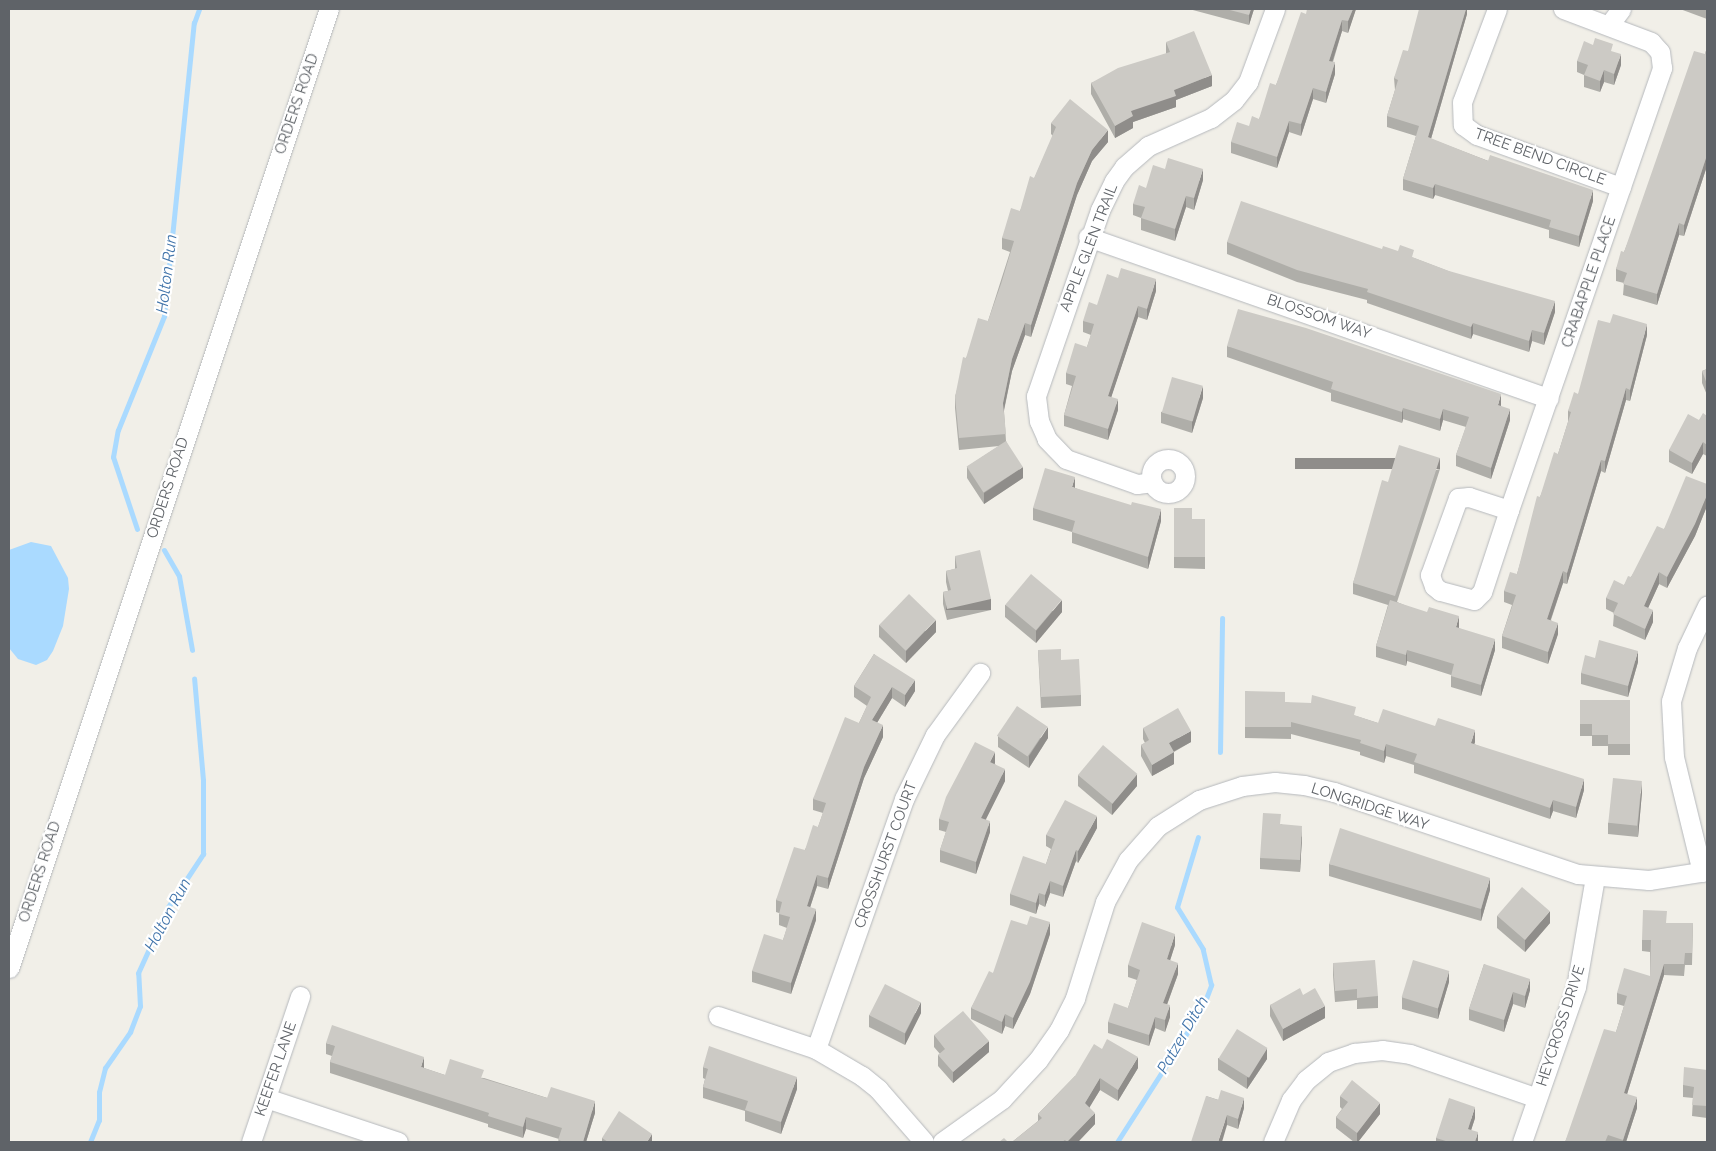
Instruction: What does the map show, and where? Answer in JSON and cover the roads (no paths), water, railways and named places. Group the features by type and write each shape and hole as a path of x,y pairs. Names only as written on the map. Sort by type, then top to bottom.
{"street":[{"name":"ORDERS ROAD","path":"9,968 329,9"},
{"name":"APPLE GLEN TRAIL","path":"1152,482 1136,484 1073,463 1056,450 1039,421 1036,396 1089,237 1108,192 1129,162 1148,146 1211,118 1234,100 1251,75 1275,9"},
{"name":"TREE BEND CIRCLE","path":"1497,9 1462,102 1463,125 1477,135 1621,187"},
{"path":"1563,9 1611,17 1621,9"},
{"name":"CRABAPPLE PLACE","path":"1509,510 1469,497 1458,498 1430,575 1434,586 1440,591 1474,600 1482,592 1662,68 1660,52 1650,42 1611,17"},
{"name":"BLOSSOM WAY","path":"1089,237 1549,398"},
{"path":"1705,871 1674,757 1671,702 1686,648 1707,606"},
{"name":"CROSSHURST COURT","path":"816,1049 904,799 934,735 980,673"},
{"name":"LONGRIDGE WAY","path":"942,1142 1002,1099 1038,1060 1059,1030 1075,998 1106,902 1128,860 1158,826 1199,800 1242,786 1275,782 1304,785 1334,792 1508,853 1595,877 1649,880 1705,871"},
{"name":"HEYCROSS DRIVE","path":"1522,1142 1576,987 1595,877"},
{"name":"KEEFER LANE","path":"251,1142 300,996"},
{"path":"718,1016 816,1049 878,1089 924,1142"},
{"path":"1273,1142 1291,1100 1306,1080 1328,1062 1354,1053 1382,1050 1410,1054 1537,1098"},
{"path":"266,1098 398,1142"}],"water":[{"path":"31,542 51,546 68,578 69,589 63,626 53,651 47,660 36,665 18,659 9,648 9,550"}],"waterway":[{"name":"Holton Run","path":"137,529 113,457 118,430 164,316 194,23 199,9"},
{"name":"Holton Run","path":"164,550 179,576 192,650"},
{"name":"Patzer Ditch","path":"1220,752 1222,618"},
{"name":"Holton Run","path":"90,1142 99,1120 99,1092 105,1068 130,1032 140,1006 138,973 168,907 203,854 203,780 194,678"},
{"name":"Patzer Ditch","path":"1117,1142 1202,1009 1211,985 1203,949 1177,907 1198,837"}]}
